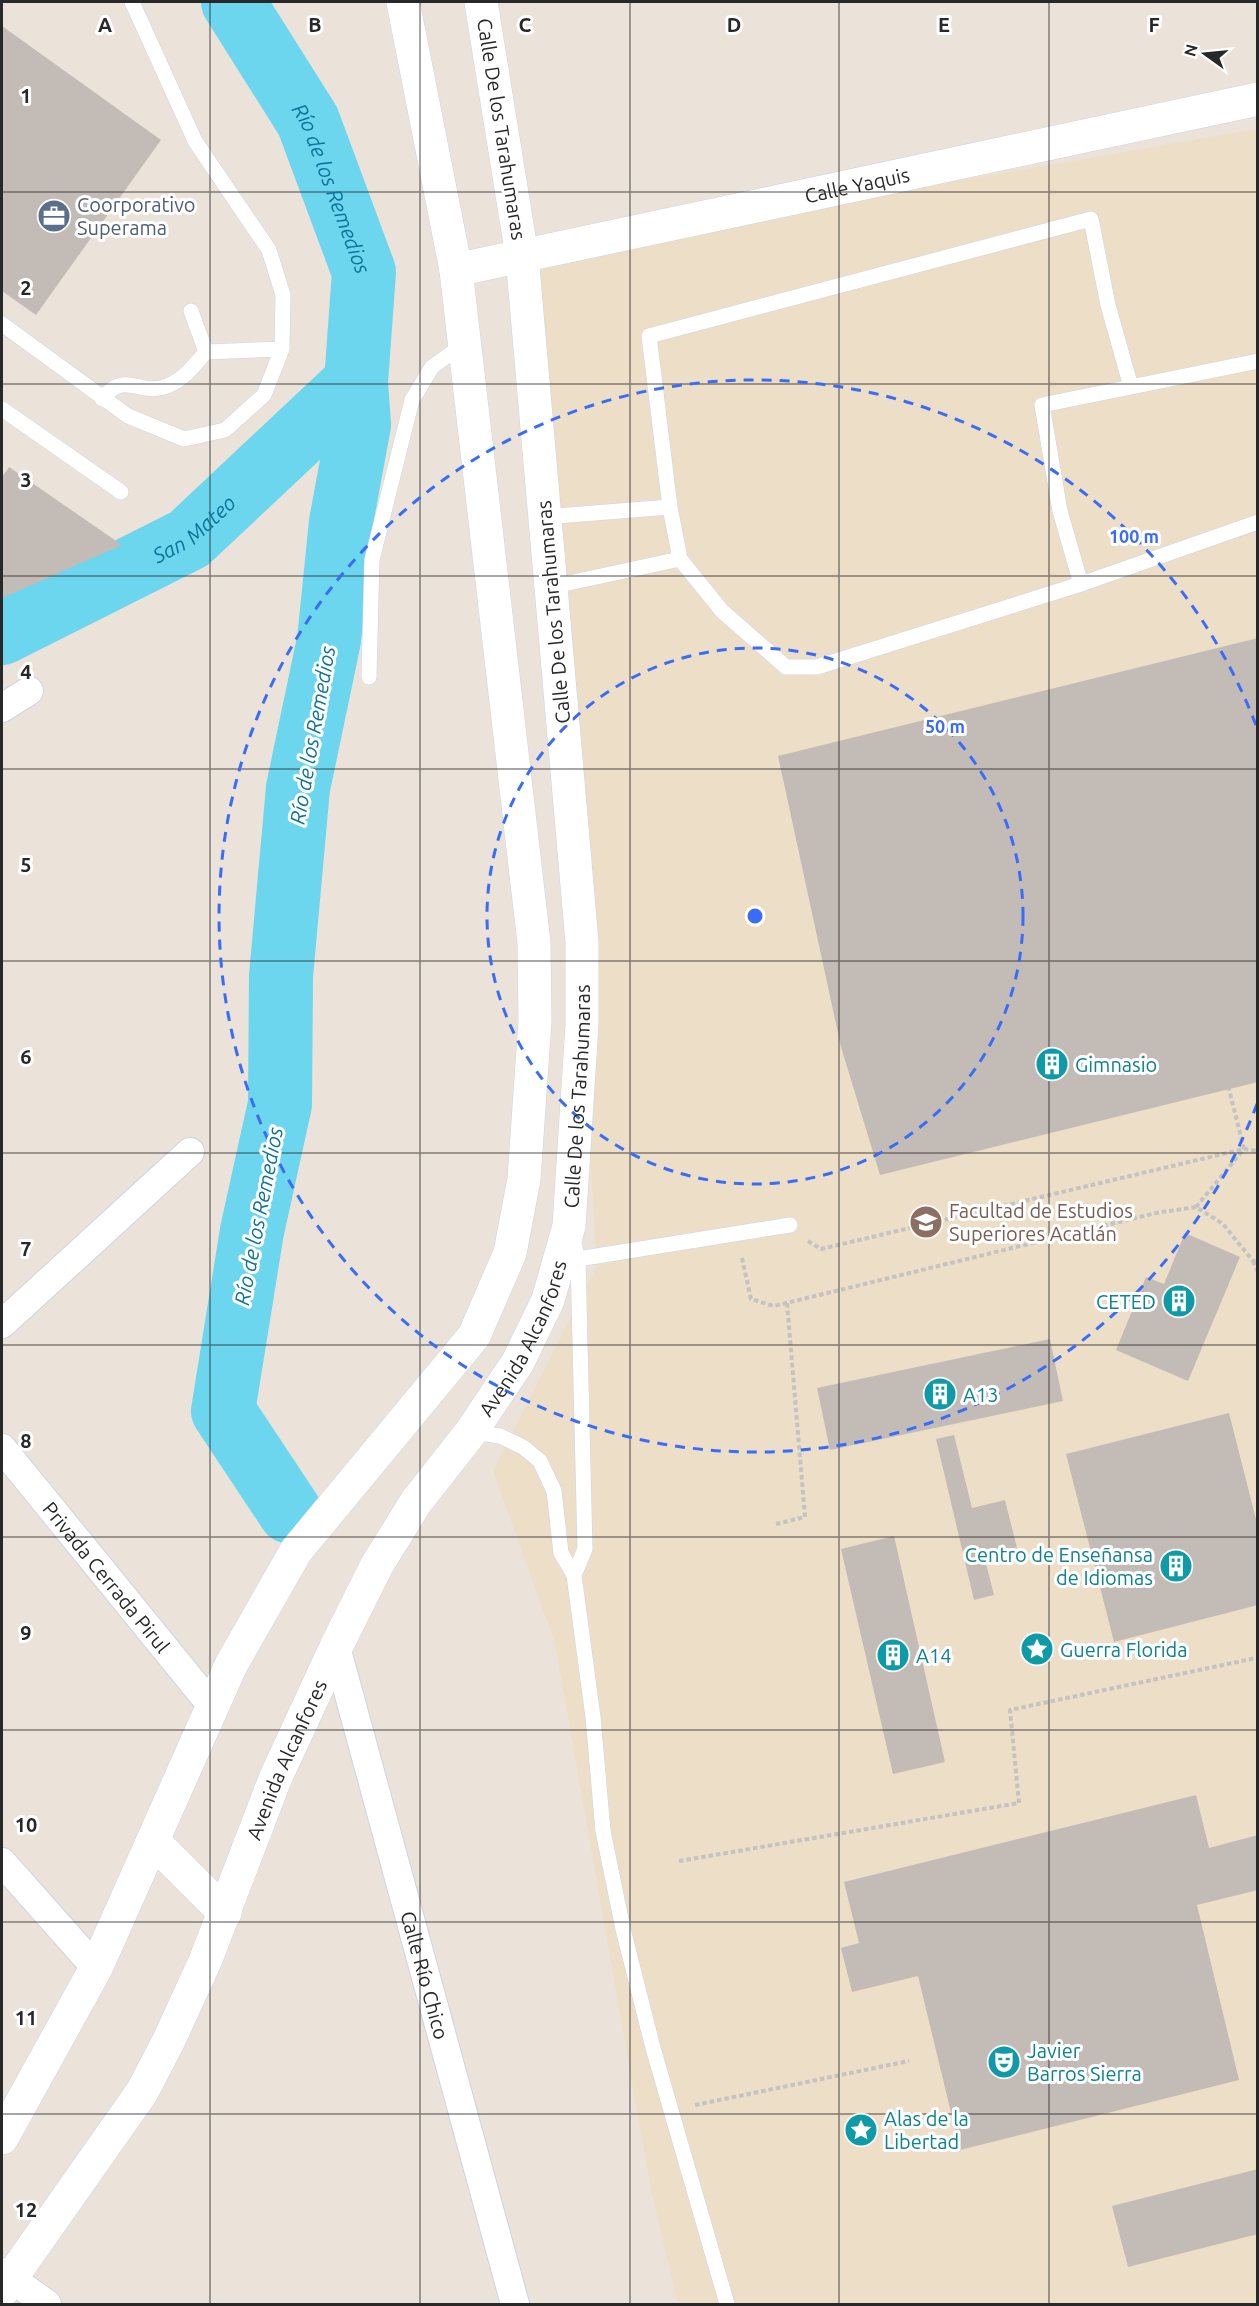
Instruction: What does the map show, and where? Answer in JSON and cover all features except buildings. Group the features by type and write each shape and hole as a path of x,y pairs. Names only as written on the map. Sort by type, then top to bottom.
{"main road":[{"path":"403,2 456,270 464,344"},
{"name":"Calle De los Tarahumaras","path":"481,2 522,256 582,942 582,1025 569,1226"},
{"name":"Calle Yaquis","path":"456,270 1257,99"},
{"name":"Avenida Alcanfores","path":"2,2138 96,1968 231,1665 296,1551 474,1336 510,1253 524,1179 535,1021 534,944 464,344"},
{"name":"Avenida Alcanfores","path":"5,2281 142,2092 169,2040 230,1902 275,1779 336,1647 377,1565 416,1502 471,1432 518,1362 548,1300 569,1226"},
{"path":"153,1841 230,1902"}],"street":[{"path":"2,708 29,691"},
{"path":"2,1324 190,1152"},
{"name":"Privada Cerrada Pirul","path":"2,1448 212,1706"},
{"name":"Calle Río Chico","path":"336,1647 515,2304"},
{"path":"2,1862 96,1968"},
{"path":"5,2281 47,2304"}],"lane":[{"path":"2,324 128,416 184,439 225,430 264,395 282,349 283,294 269,250 195,141 132,2"},
{"path":"1131,387 1108,305 1091,219 649,336 670,507 680,559 722,612 786,666 817,667 1081,584 1257,522"},
{"path":"191,311 206,352"},
{"path":"369,677 372,560 412,400 432,366 464,344"},
{"path":"102,399 112,387 122,384 138,387 164,387 181,379 206,352 282,349"},
{"path":"1081,584 1060,511 1042,405 1257,361"},
{"path":"2,409 121,492"},
{"path":"544,517 670,507"},
{"path":"550,586 680,559"},
{"path":"578,1259 786,1225"},
{"path":"569,1226 578,1259 585,1549 574,1575"},
{"path":"471,1432 500,1436 523,1447 540,1461 554,1491 561,1553 574,1575 593,1718 603,1831 623,1929 671,2109 727,2304"}],"path":[{"path":"1229,1089 1244,1149"},
{"path":"1196,1207 1244,1149"},
{"path":"786,1225 821,1249 1244,1149 1257,1151"},
{"path":"736,1232 751,1299 774,1306 1156,1213 1196,1207 1223,1224 1255,1261 1257,1272"},
{"path":"776,1524 805,1517 787,1303"},
{"path":"679,1861 1020,1803 1010,1710 1257,1658 1257,1667"},
{"path":"671,2109 909,2061"}],"shaded area":[{"name":"Facultad de Estudios Superiores Acatlán","path":"1257,129 1257,2304 678,2304 651,2190 555,1643 493,1471 597,1266 582,1025 522,256"}],"waterway":[{"name":"Río de los Remedios","path":"233,2 308,121 364,272 356,382 359,425 341,522 329,640 298,788 281,976 280,1104 252,1231 223,1411 290,1512"},
{"name":"San Mateo","path":"2,633 189,539 356,382"}],"place":[{"name":"Coorporativo Superama","path":"54,216"},
{"name":"Gimnasio","path":"1052,1064"},
{"name":"Facultad de Estudios Superiores Acatlán","path":"926,1222"},
{"name":"CETED","path":"1179,1301"},
{"name":"A13","path":"940,1394"},
{"name":"Centro de Enseñansa de Idiomas","path":"1176,1566"},
{"name":"Guerra Florida","path":"1037,1649"},
{"name":"A14","path":"893,1655"},
{"name":"Javier Barros Sierra","path":"1004,2062"},
{"name":"Alas de la Libertad","path":"861,2130"}]}
